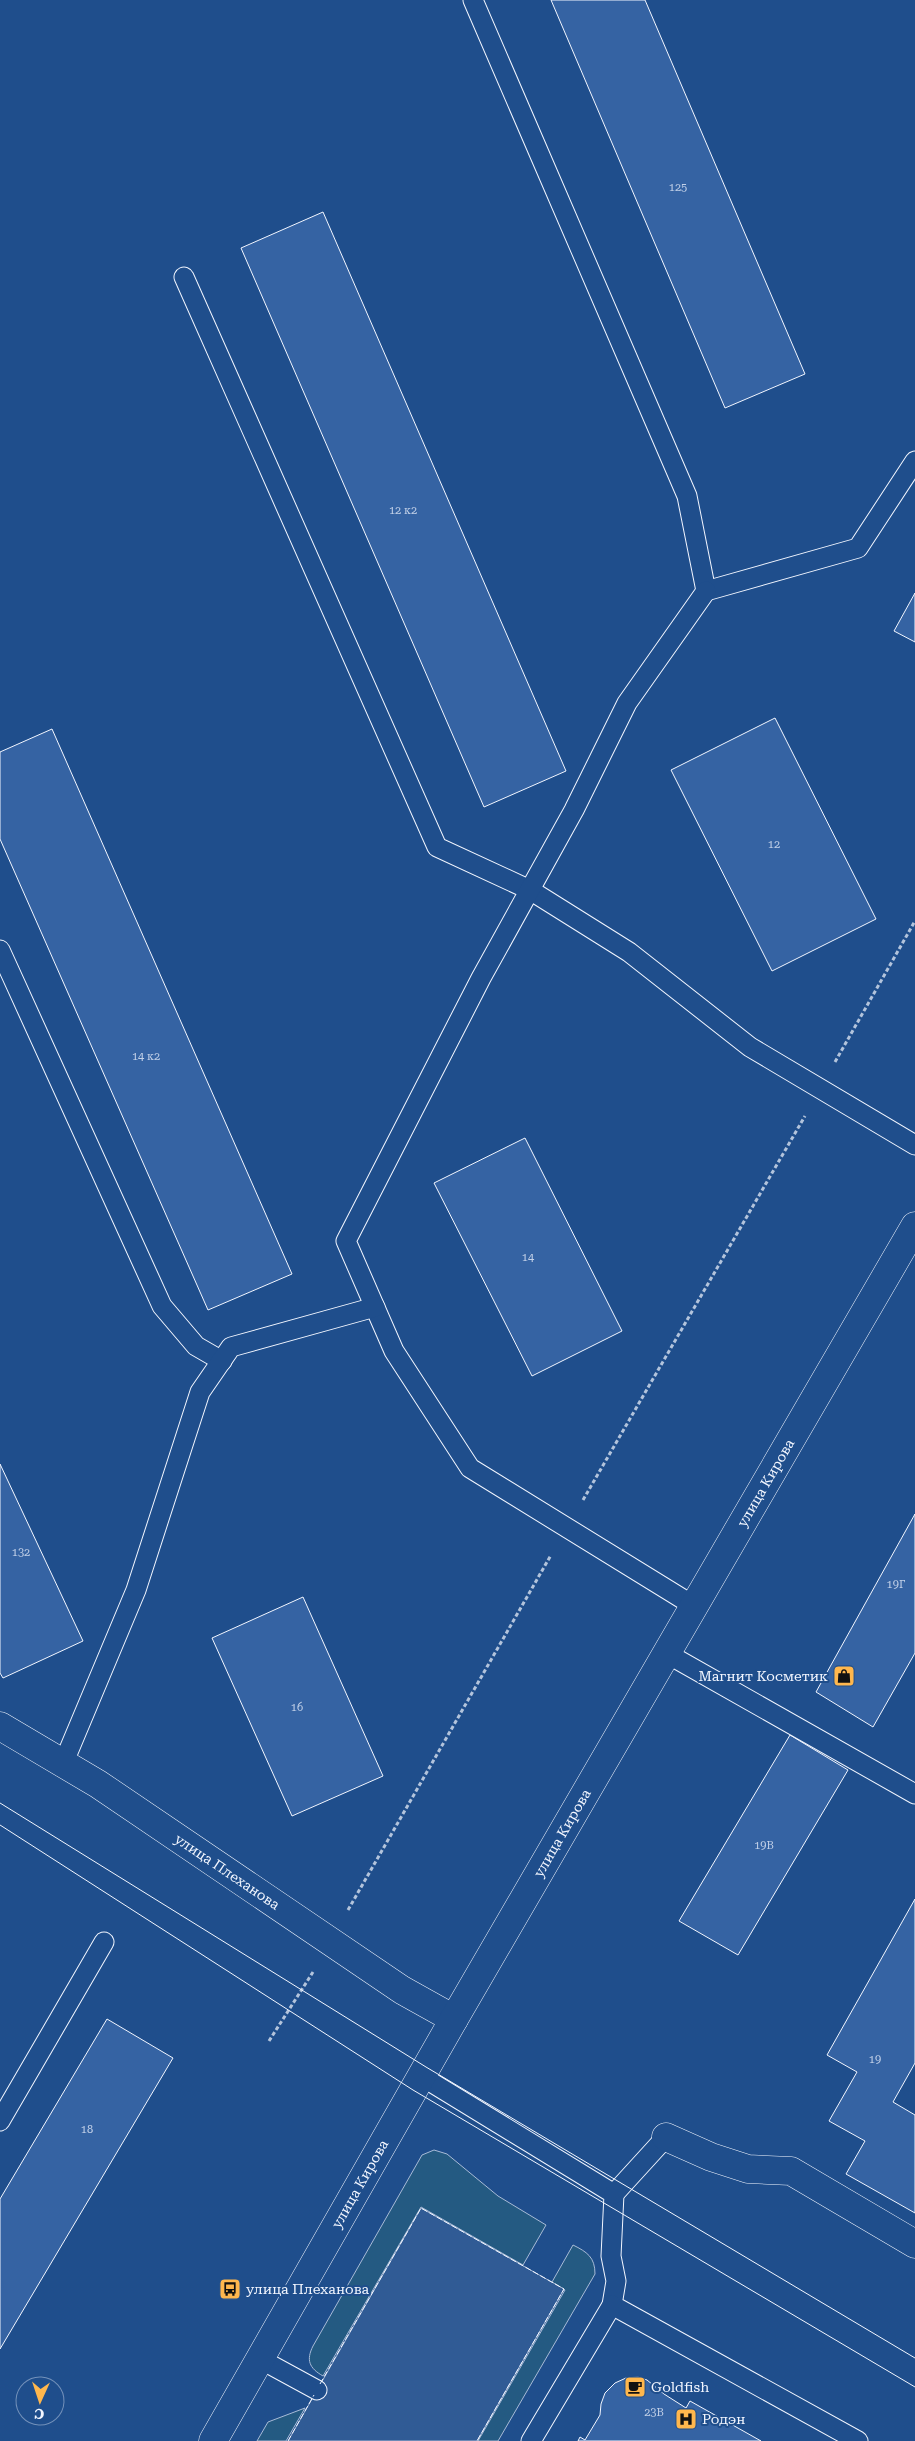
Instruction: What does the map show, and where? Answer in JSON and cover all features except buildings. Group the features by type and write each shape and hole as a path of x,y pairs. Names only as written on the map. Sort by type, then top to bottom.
{"main road":[{"name":"улица Кирова","path":"213,2441 421,2076 915,1226"},
{"name":"улица Плеханова","path":"0,1726 98,1784 402,1990 454,2019"},
{"path":"666,2137 711,2157 748,2169 791,2171 915,2244"}],"lane":[{"path":"473,0 687,496 706,591"},
{"path":"184,277 437,847 530,890 629,952 750,1047 915,1145"},
{"path":"694,1606 470,1468 394,1351 346,1241 481,978 574,810 627,702 706,591 858,548 915,461"},
{"path":"0,950 162,1306 196,1346 222,1361"},
{"path":"63,1764 136,1590 200,1392 231,1347 375,1306"},
{"path":"666,1653 915,1794"},
{"path":"0,2120 104,1942"},
{"path":"421,2076 614,2194"},
{"path":"531,2441 612,2305 616,2281 611,2256 614,2194 666,2137"},
{"path":"612,2305 858,2441"},
{"path":"260,2359 317,2390"}],"path":[{"path":"269,2041 303,1989 567,1527 821,1089 915,920"}],"shaded area":[{"path":"434,2150 447,2154 498,2196 546,2225 523,2265 421,2207 323,2376 312,2367 309,2360 313,2346 422,2155"},
{"path":"421,2208 564,2289 477,2441 288,2441"},
{"path":"573,2245 592,2259 595,2274 498,2441 478,2441 565,2290 552,2282"},
{"path":"305,2408 286,2441 257,2441 268,2422"}],"tram line":[{"path":"0,1803 426,2067 915,2358"},
{"path":"0,1825 413,2090 915,2387"}],"fence":[{"path":"320,2384 421,2208 564,2289 477,2441"},
{"path":"288,2441 314,2395"}],"place":[{"name":"Магнит Косметик","path":"844,1676"},
{"name":"улица Плеханова","path":"230,2289"},
{"name":"Goldfish","path":"635,2387"},
{"name":"Родэн","path":"686,2419"}]}
